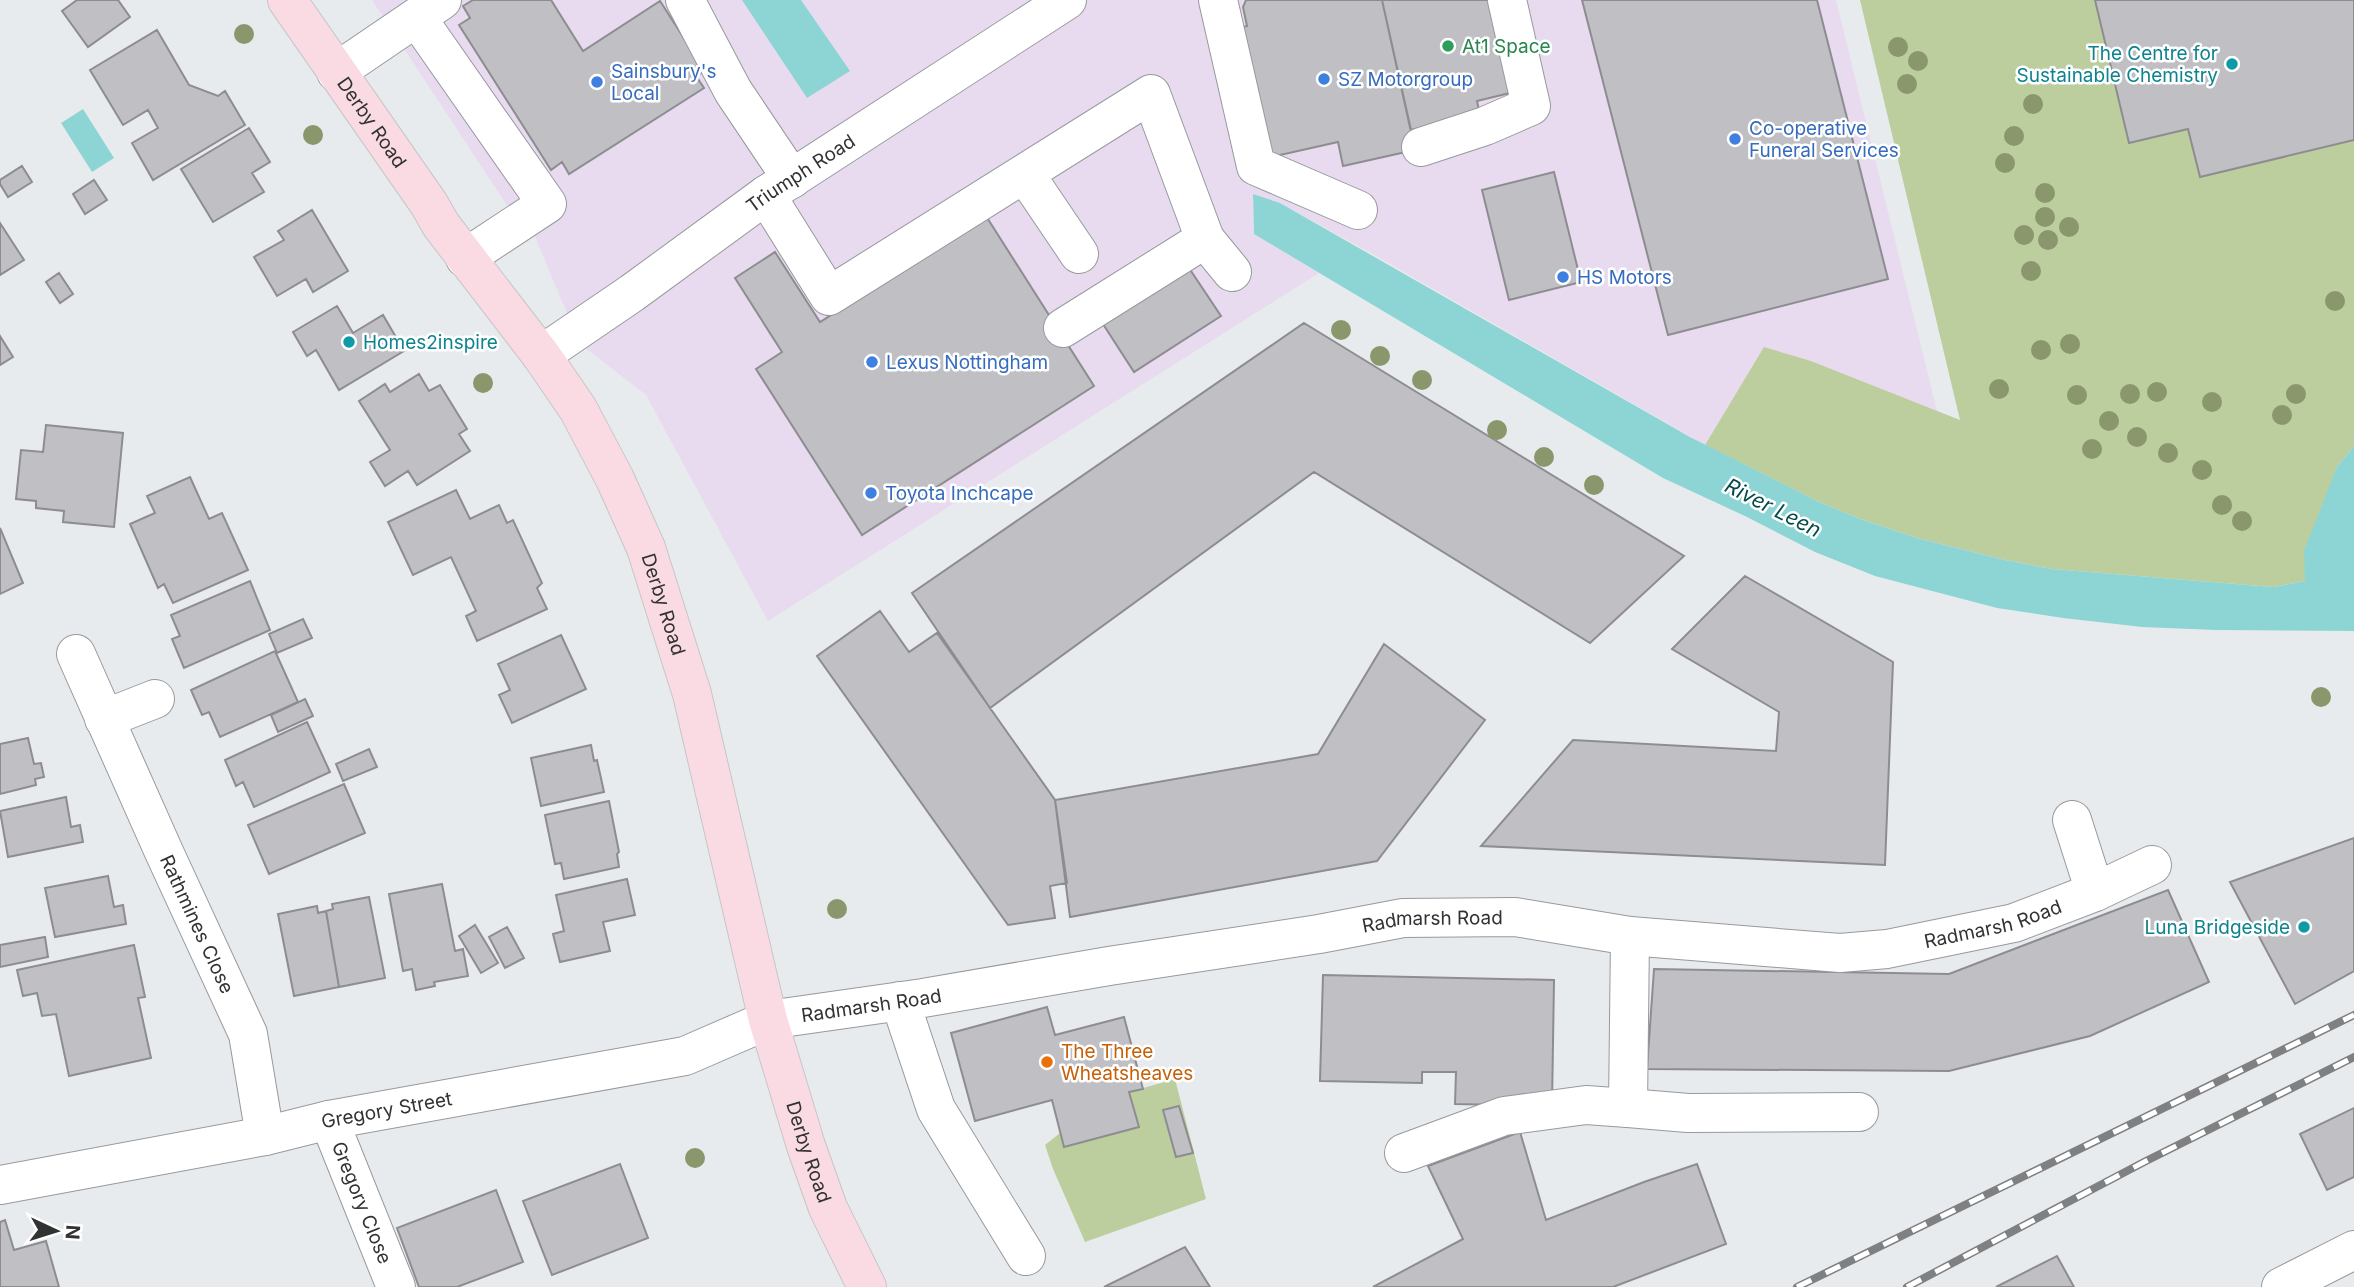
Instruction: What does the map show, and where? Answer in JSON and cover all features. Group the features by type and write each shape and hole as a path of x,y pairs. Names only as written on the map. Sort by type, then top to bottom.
{"main road":[{"name":"Derby Road","path":"287,0 465,258 541,355 578,409 615,479 646,548 692,694 768,1020 806,1146 828,1208 867,1287"}],"street":[{"path":"685,0 733,91 829,296 1151,94 1205,239 1232,272"},
{"name":"Triumph Road","path":"541,355 779,187 1067,0"},
{"path":"1218,0 1255,166 1358,209"},
{"path":"1421,147 1485,126 1531,106 1507,0"},
{"path":"336,72 429,9 547,204 465,258"},
{"path":"1025,174 1079,254"},
{"path":"1063,328 1205,239"},
{"name":"Rathmines Close","path":"76,654 248,1034 265,1136"},
{"path":"104,719 155,699"},
{"path":"2072,820 2095,892"},
{"name":"Radmarsh Road","path":"768,1020 1319,934 1403,918 1515,917 1630,936 1840,953 1887,949 2014,923 2095,892 2152,865"},
{"path":"1628,1108 1630,936"},
{"path":"900,1001 936,1109 1026,1256"},
{"name":"Gregory Street","path":"0,1185 265,1136 330,1120 685,1056 768,1020"},
{"path":"1405,1153 1504,1116 1586,1105 1688,1113 1859,1112"},
{"name":"Gregory Close","path":"330,1120 396,1287"},
{"path":"2281,1287 2354,1250"}],"shaded area":[{"path":"372,0 1836,0 1937,411 1811,361 1764,348 1705,445 1369,252 1280,203 1253,194 1254,234 1319,273 768,621 646,395 580,344 535,237 506,204"}],"green space":[{"path":"1860,0 2095,0 2130,143 2188,129 2354,140 2354,446 2337,467 2305,581 2273,587 2052,569 2005,560 1917,538 1860,519 1817,501 1705,445 1764,347 1811,361 1960,420"},
{"path":"1175,1079 1206,1199 1085,1242 1045,1145 1060,1133 1064,1146 1138,1126 1129,1092"}],"water":[{"path":"742,0 801,0 850,71 807,98"},
{"path":"83,109 114,158 92,172 61,123"},
{"name":"River Leen","path":"1253,194 1280,203 1690,437 1817,501 1917,538 2005,560 2052,569 2273,587 2305,581 2304,551 2337,467 2354,446 2354,631 2142,627 2063,618 1997,608 1875,576 1815,552 1663,478 1254,234"}],"building":[{"path":"77,0 118,0 130,17 88,47 62,11"},
{"name":"Sainsbury's Local","path":"473,0 551,0 583,51 660,1 705,71 696,76 704,88 569,174 562,162 551,170 459,25 470,18 463,6"},
{"name":"SZ Motorgroup","path":"1246,0 1382,0 1415,150 1343,166 1338,142 1267,158 1238,28 1247,26 1243,7"},
{"name":"At1 Space","path":"1382,0 1493,0 1514,92 1477,101 1480,115 1411,130"},
{"name":"Co-operative Funeral Services","path":"1582,0 1817,0 1888,279 1668,335"},
{"name":"The Centre for Sustainable Chemistry","path":"2095,0 2354,0 2354,140 2200,177 2188,129 2129,143"},
{"path":"157,30 189,85 218,96 225,91 245,125 153,180 132,143 158,128 148,110 123,125 90,70"},
{"path":"249,128 270,162 252,173 264,192 213,222 181,169"},
{"path":"22,166 32,182 8,197 0,180"},
{"path":"1554,172 1581,282 1509,300 1482,190"},
{"path":"94,180 107,200 85,214 73,194"},
{"path":"312,210 348,271 313,292 306,279 277,296 254,257 284,240 278,231"},
{"path":"986,216 1094,386 862,535 756,369 782,352 735,278 775,252 820,322"},
{"path":"0,223 24,260 0,275"},
{"path":"1189,268 1221,316 1134,372 1103,324"},
{"path":"59,273 73,294 60,303 46,282"},
{"name":"Homes2inspire","path":"337,306 353,333 383,315 404,351 339,390 316,350 307,356 293,332"},
{"path":"1304,323 1684,556 1590,643 1314,472 990,708 912,593"},
{"path":"0,336 13,357 0,365"},
{"path":"419,374 429,391 440,385 467,429 459,434 470,451 417,485 408,471 385,486 370,462 390,450 359,401 385,384 390,392"},
{"path":"46,425 123,433 114,527 63,522 64,511 36,508 36,501 16,499 21,450 43,452"},
{"path":"190,477 209,519 222,513 248,570 173,603 164,584 158,588 130,524 155,513 147,496"},
{"path":"456,490 470,519 499,505 507,523 513,520 542,583 537,588 547,609 477,641 466,616 476,611 451,557 413,575 388,522"},
{"path":"0,528 23,583 0,594"},
{"path":"1745,576 1893,662 1885,865 1481,846 1573,740 1776,751 1779,712 1672,649"},
{"path":"250,581 270,630 184,668 172,639 180,636 171,615"},
{"path":"880,611 909,652 937,633 1055,800 1067,883 1050,886 1055,918 1008,925 817,656"},
{"path":"303,619 312,638 277,653 269,634"},
{"path":"561,635 586,689 512,723 499,695 510,690 498,664"},
{"path":"1384,644 1485,720 1377,861 1070,917 1055,800 1318,754"},
{"path":"275,651 298,702 220,737 209,712 202,715 191,690"},
{"path":"305,699 313,716 278,732 271,715"},
{"path":"307,722 330,772 254,807 243,782 236,786 225,760"},
{"path":"28,738 34,764 41,763 44,777 35,779 36,785 0,794 0,744"},
{"path":"591,745 604,792 541,806 531,758"},
{"path":"369,749 377,767 343,781 336,764"},
{"path":"344,784 365,833 269,874 248,825"},
{"path":"66,797 71,827 80,825 83,842 8,857 0,811"},
{"path":"609,801 619,852 619,867 564,879 561,863 555,864 545,815"},
{"name":"Luna Bridgeside","path":"2354,838 2354,971 2295,1004 2230,882"},
{"path":"108,876 114,907 123,905 126,924 55,937 45,888"},
{"path":"627,879 635,915 603,922 610,951 560,962 553,934 564,931 556,895"},
{"path":"442,884 455,951 463,949 468,976 434,982 435,986 416,990 412,969 403,971 389,894"},
{"path":"2168,890 2209,982 2090,1036 1949,1071 1647,1069 1654,969 1949,974"},
{"path":"369,897 385,978 339,987 326,911 333,909 332,904"},
{"path":"317,906 318,913 326,911 339,987 294,996 278,914"},
{"path":"475,925 498,963 481,973 459,936"},
{"path":"507,927 524,958 505,968 489,937"},
{"path":"45,937 48,957 0,967 0,945"},
{"path":"134,945 145,997 138,998 151,1058 69,1076 56,1014 42,1016 37,993 23,996 17,970"},
{"path":"1323,975 1554,980 1552,1106 1455,1104 1456,1072 1422,1072 1422,1083 1320,1081"},
{"name":"The Three Wheatsheaves","path":"1047,1007 1055,1035 1124,1017 1143,1089 1129,1092 1139,1127 1064,1147 1052,1100 975,1121 951,1033"},
{"path":"1179,1106 1193,1153 1176,1157 1163,1110"},
{"path":"2354,1108 2354,1177 2327,1190 2300,1134"},
{"path":"1520,1132 1546,1220 1697,1164 1726,1244 1613,1287 1373,1287 1463,1239 1428,1166"},
{"path":"620,1164 648,1238 552,1275 523,1201"},
{"path":"496,1190 523,1262 457,1287 419,1287 397,1228"},
{"path":"5,1220 14,1250 46,1241 59,1287 0,1287 0,1222"},
{"path":"1185,1247 1210,1287 1104,1287"},
{"path":"2057,1256 2074,1287 1996,1287"}],"railway":[{"path":"1797,1287 2354,1015"},
{"path":"1907,1287 2146,1161 2354,1057"}],"place":[{"name":"At1 Space","path":"1448,46"},
{"name":"The Centre for Sustainable Chemistry","path":"2232,64"},
{"name":"SZ Motorgroup","path":"1324,79"},
{"name":"Sainsbury's Local","path":"597,82"},
{"name":"Co-operative Funeral Services","path":"1735,139"},
{"name":"HS Motors","path":"1563,277"},
{"name":"Homes2inspire","path":"349,342"},
{"name":"Lexus Nottingham","path":"872,362"},
{"name":"Toyota Inchcape","path":"871,493"},
{"name":"Luna Bridgeside","path":"2304,927"},
{"name":"The Three Wheatsheaves","path":"1047,1062"}]}
